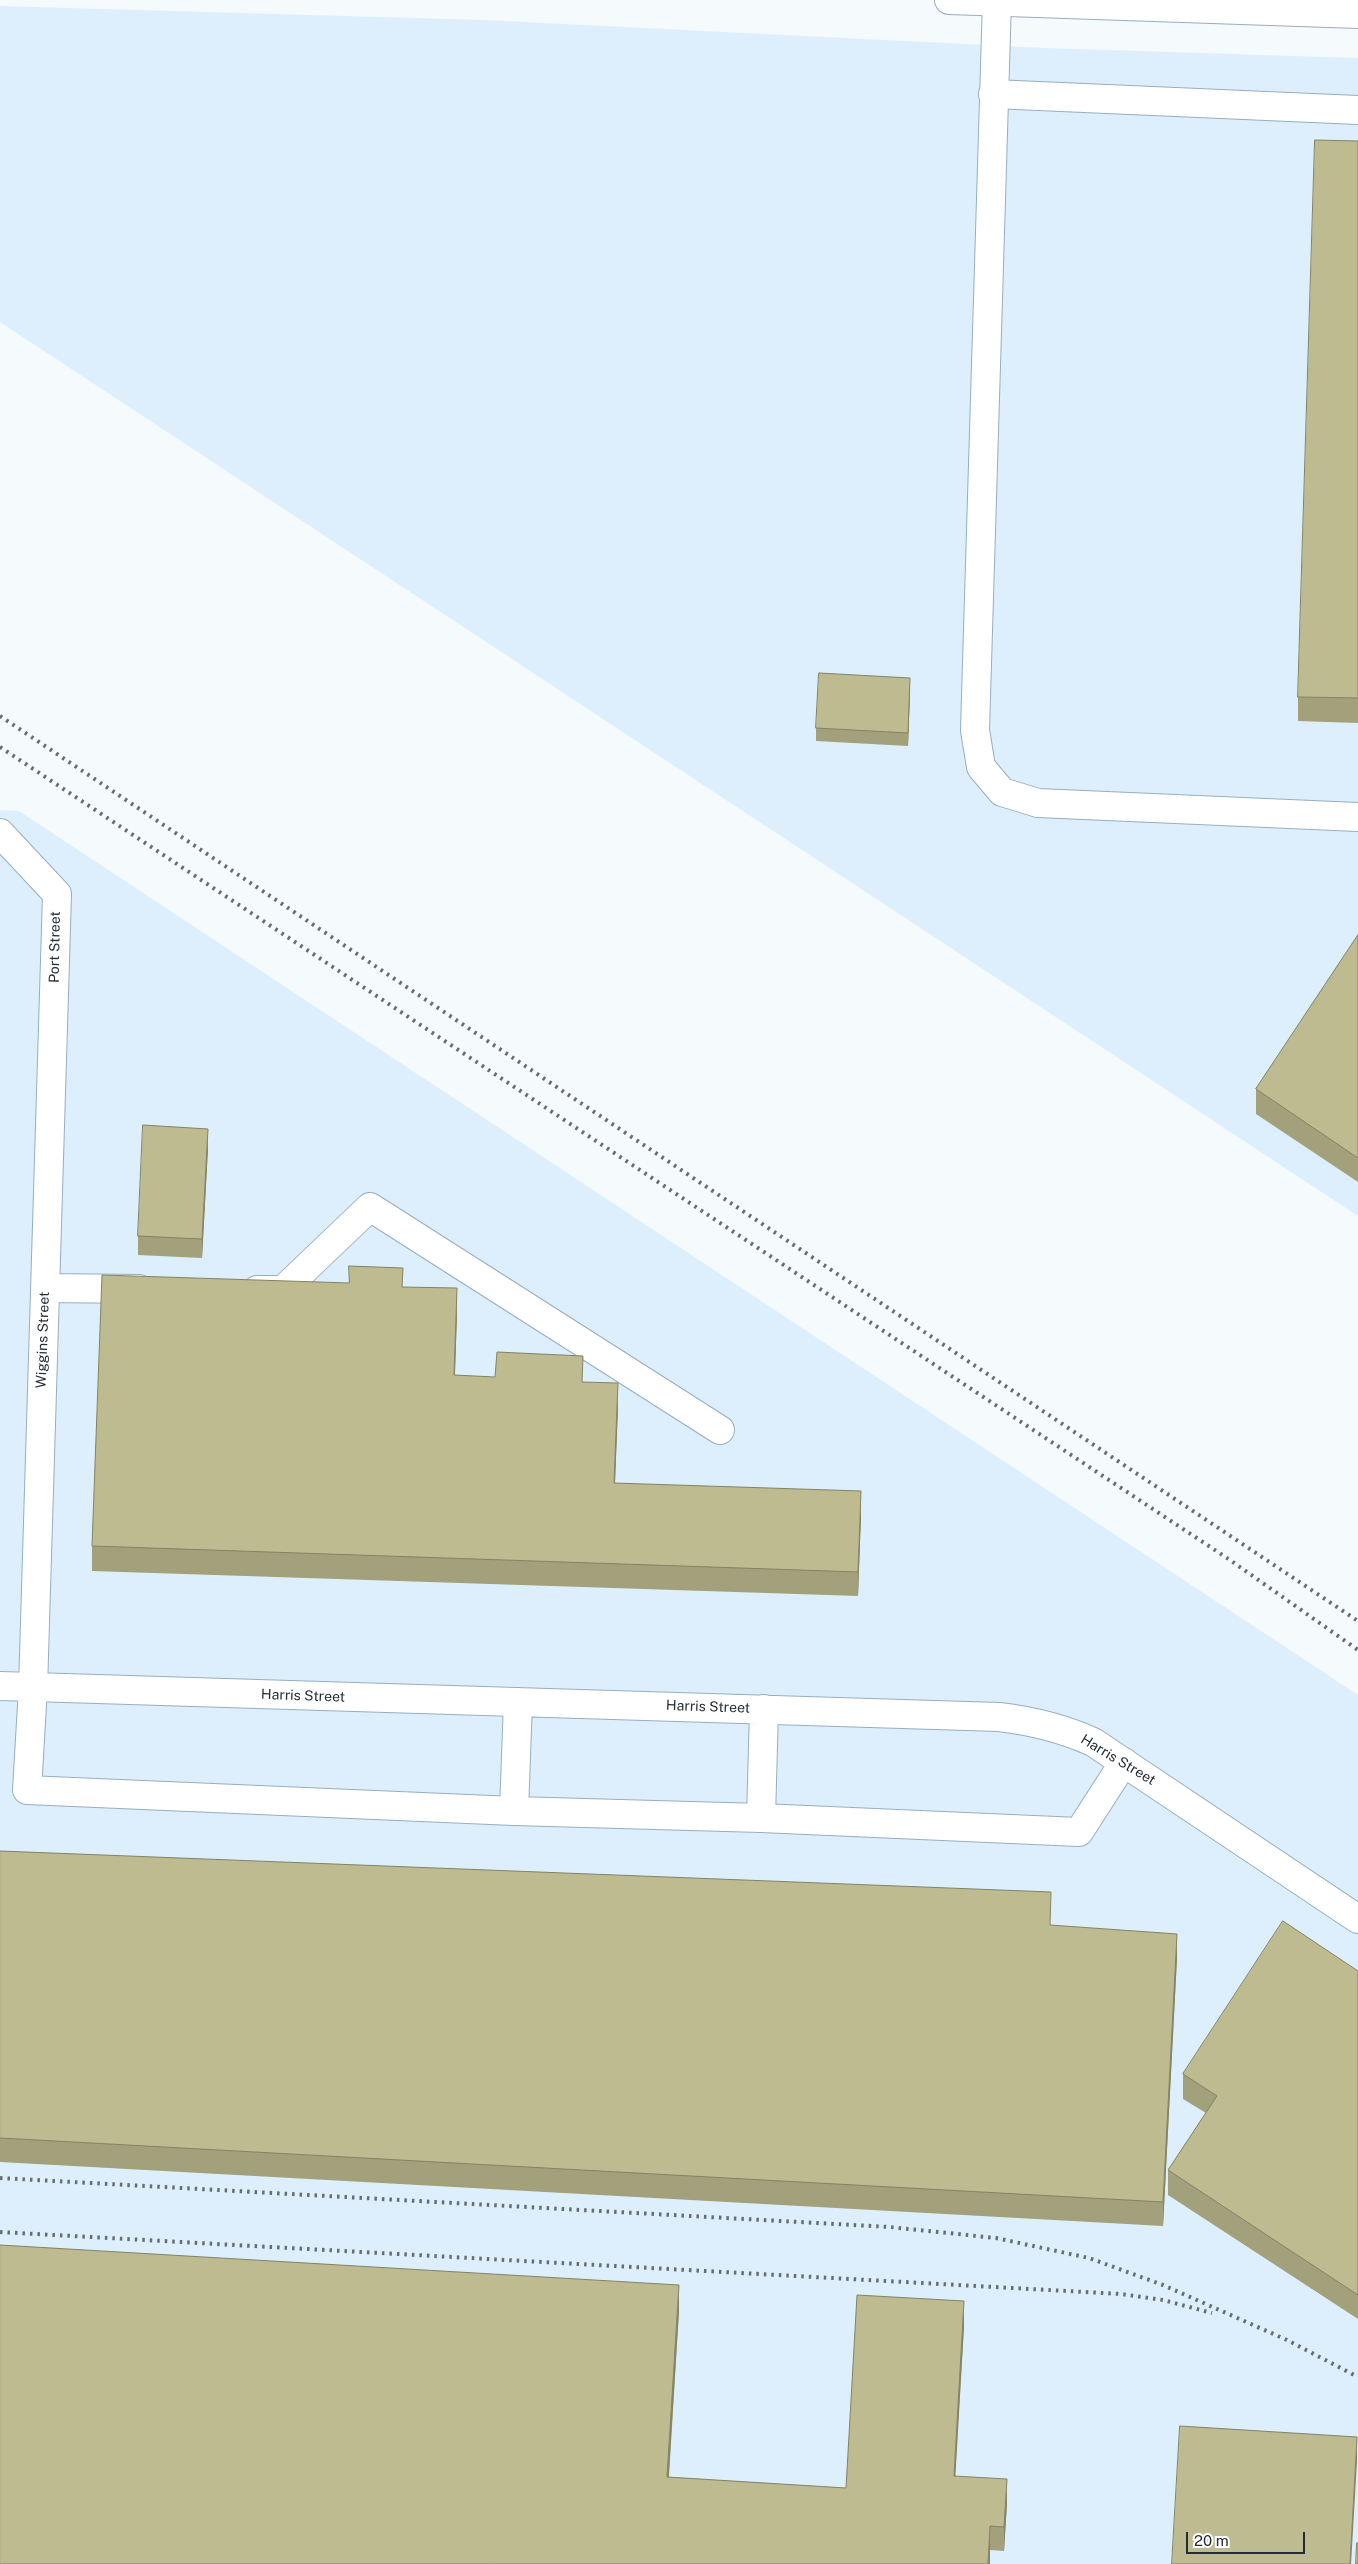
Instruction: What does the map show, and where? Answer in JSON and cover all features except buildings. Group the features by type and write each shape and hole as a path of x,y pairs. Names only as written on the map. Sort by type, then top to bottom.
{"street":[{"path":"949,0 1358,14"},
{"path":"997,1 975,730 981,767 1002,792 1038,803 1358,817"},
{"path":"993,94 1358,110"},
{"name":"Port Street","path":"0,833 56,894 54,993"},
{"name":"Wiggins Street","path":"54,993 33,1688 27,1790 514,1811"},
{"path":"233,1289 283,1290 370,1207 720,1430"},
{"path":"45,1288 164,1289"},
{"name":"Harris Street","path":"0,1686 764,1709 999,1717 1024,1720 1064,1729 1093,1742 1358,1919"},
{"path":"518,1702 514,1811 761,1818 1079,1832 1124,1762"},
{"path":"761,1818 764,1709"}],"shaded area":[{"path":"0,6 484,20 1045,48 1358,58 1358,1216 0,322"},
{"path":"0,810 19,811 1358,1695 1358,2564 0,2564"}],"railway":[{"path":"0,716 1358,1621"},
{"path":"0,747 1230,1560 1358,1650"},
{"path":"0,2178 890,2227 996,2238 1089,2258 1163,2285 1287,2340 1358,2377"},
{"path":"0,2232 1121,2294 1163,2300 1212,2313"}]}
